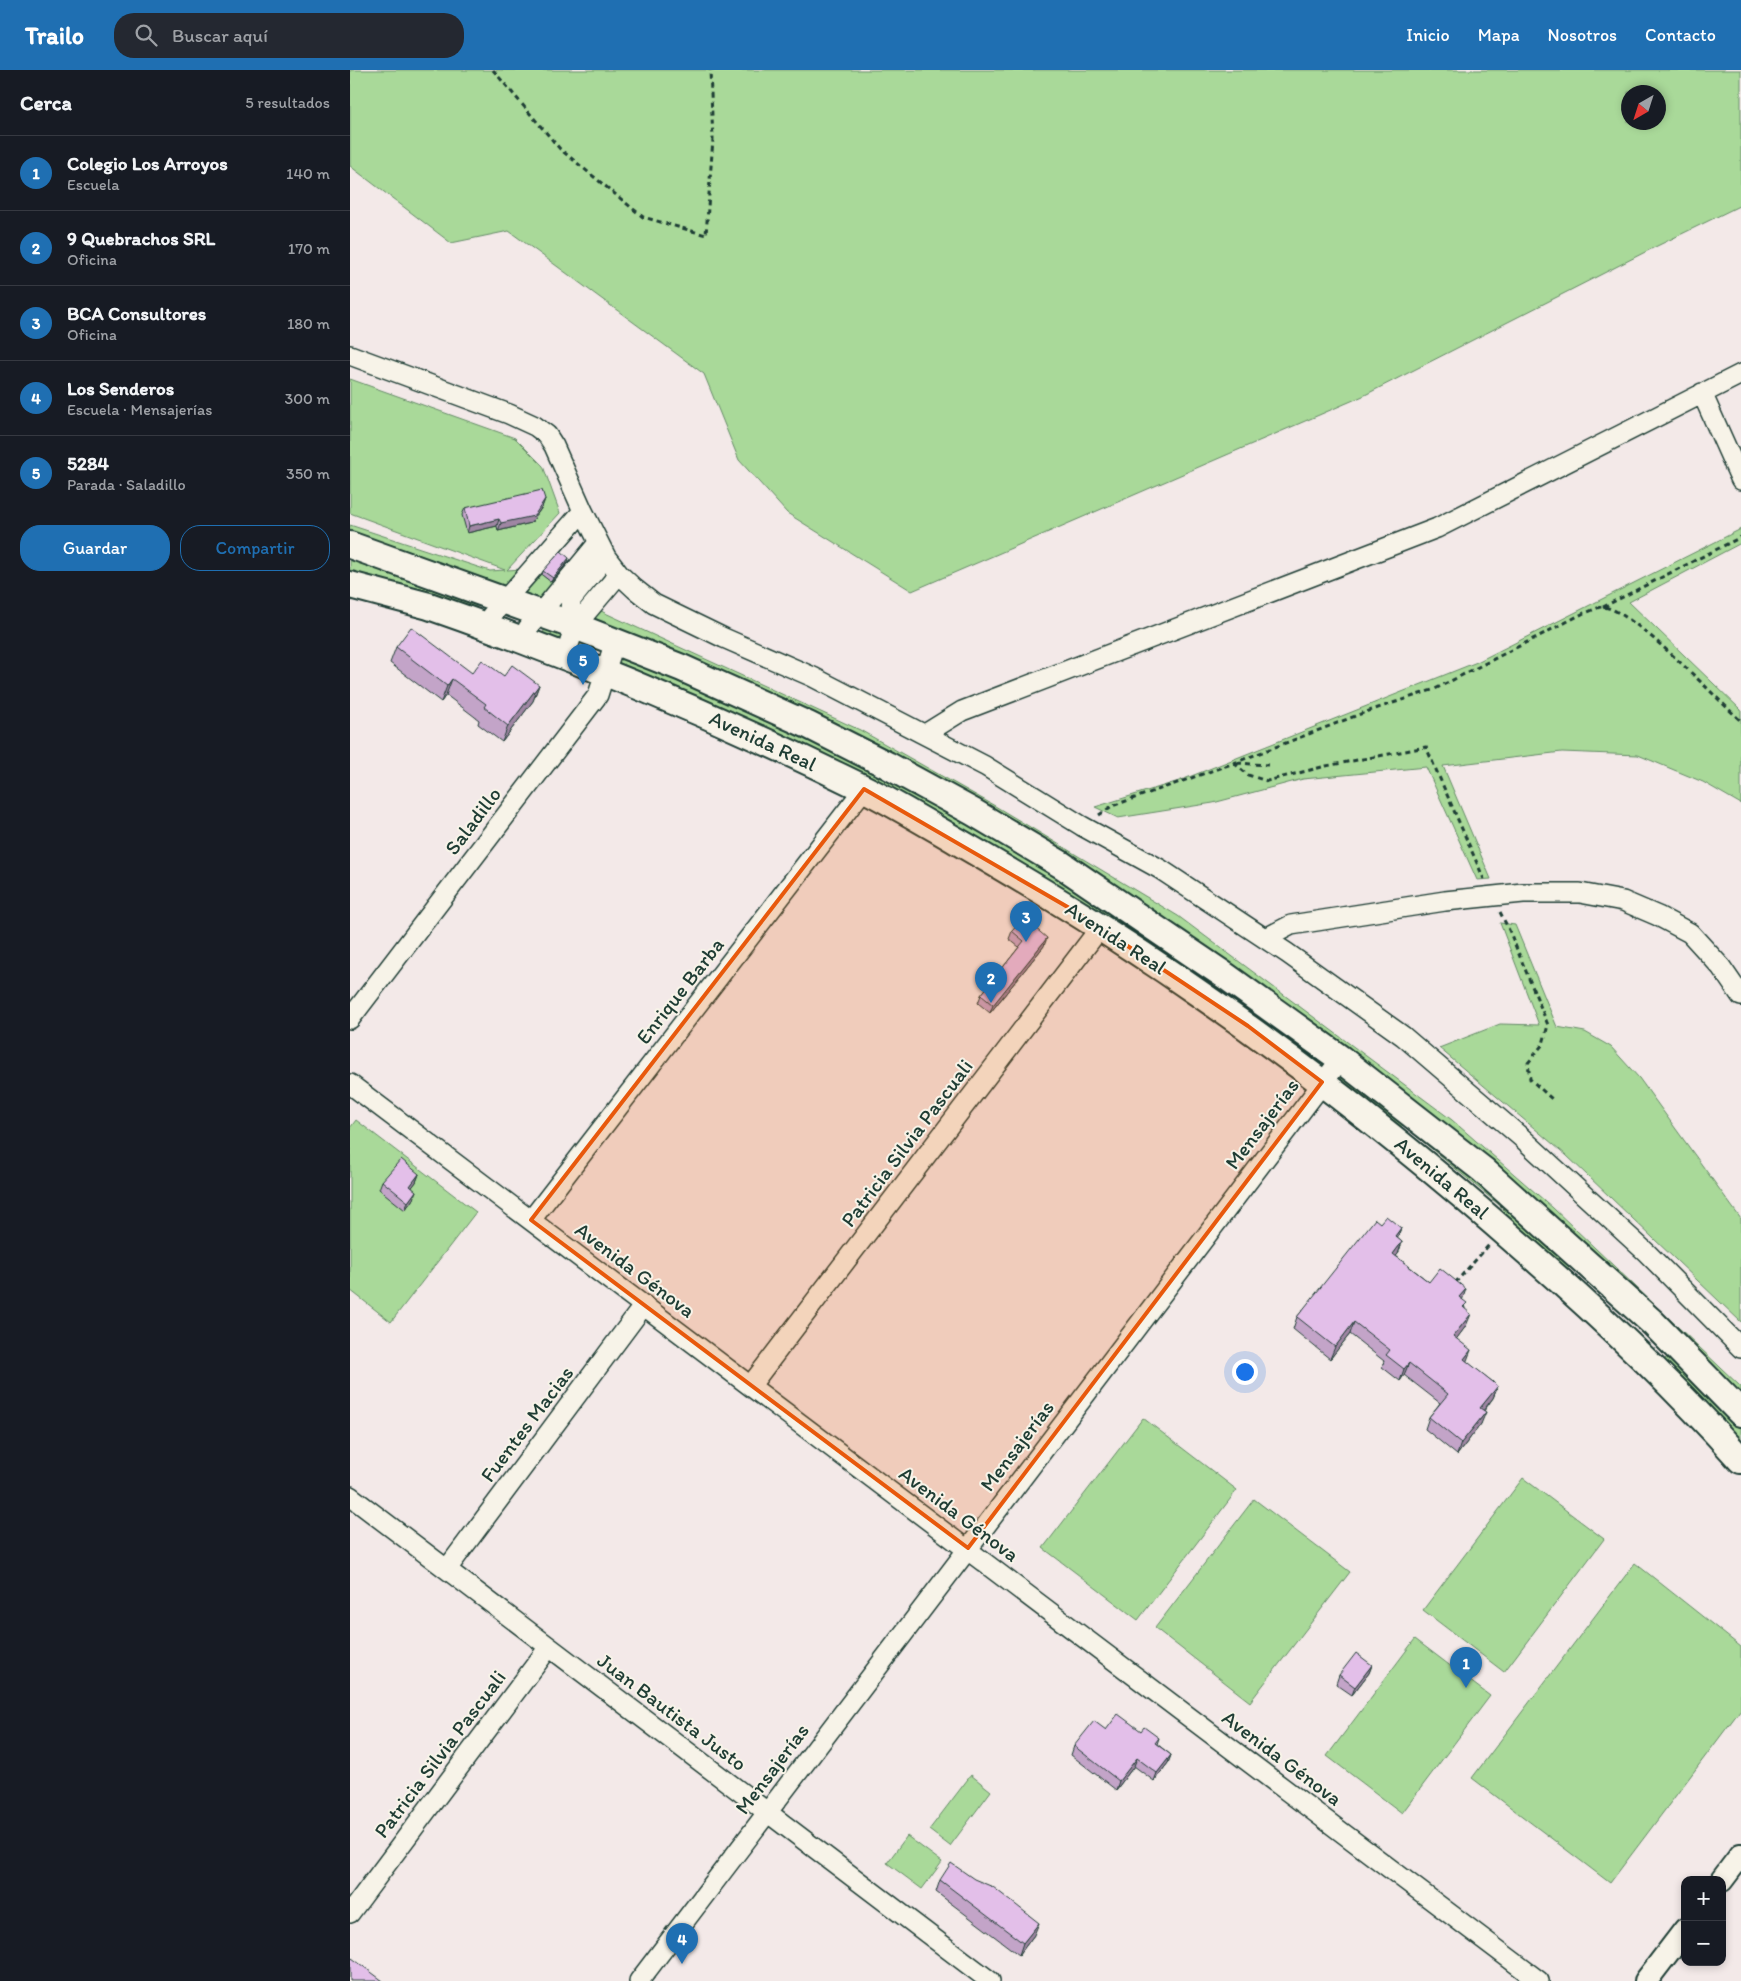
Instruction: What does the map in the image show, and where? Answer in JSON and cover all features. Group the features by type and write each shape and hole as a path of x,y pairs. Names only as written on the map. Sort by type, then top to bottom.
{"main road":[{"name":"Avenida Real","path":"350,545 615,641 682,668 808,724 973,812 1062,865 1227,976 1341,1059 1497,1182 1653,1323 1741,1413"},
{"name":"Avenida Real","path":"350,585 429,606 488,627 688,706 864,789 1000,866 1100,928 1240,1021 1354,1105 1574,1292 1634,1349 1741,1460"}],"street":[{"path":"350,355 495,408 535,426 547,435 554,446 602,550 619,574 634,589 654,604 813,678 926,734 985,766 1082,826 1160,869 1266,938 1403,1036 1522,1138 1647,1253 1741,1348"},
{"path":"926,734 962,711 1437,528 1741,374"},
{"path":"1702,393 1741,480"},
{"path":"488,627 492,616 505,600 583,511"},
{"path":"524,641 528,628 540,614 602,550"},
{"path":"575,626 570,609 571,600 602,550"},
{"path":"565,657 575,626 619,574"},
{"name":"Saladillo","path":"350,1018 598,695 615,641"},
{"name":"Enrique Barba","path":"531,1220 864,789"},
{"path":"1266,938 1291,925 1445,901 1523,893 1580,893 1623,901 1658,916 1690,933 1722,967 1741,996"},
{"name":"Patricia Silvia Pascuali","path":"751,1385 1100,928"},
{"name":"Mensajerías","path":"639,1981 1341,1059"},
{"name":"Avenida Génova","path":"350,1084 968,1548 1539,1981"},
{"name":"Fuentes Macias","path":"447,1569 644,1305"},
{"name":"Juan Bautista Justo","path":"350,1496 990,1981"},
{"name":"Patricia Silvia Pascuali","path":"350,1913 549,1647"},
{"path":"1725,1876 1741,1855"},
{"path":"1646,1981 1681,1935"}],"path":[{"path":"494,70 560,149 643,216 706,235 714,138 710,70"},
{"path":"1082,826 1112,806 1234,763 1363,713 1435,689 1584,613 1603,607 1741,537"},
{"path":"1603,607 1618,612 1642,628 1741,721"},
{"path":"1234,763 1248,775 1267,781 1326,766 1426,747 1491,896 1509,930 1548,1025 1543,1044 1528,1063 1530,1079 1553,1100"},
{"path":"1234,763 1268,765"},
{"path":"1454,1285 1502,1229"}],"highlighted area":[{"path":"864,789 1078,913 1248,1026 1322,1082 968,1548 531,1220"}],"green space":[{"path":"350,70 1741,70 1741,205 1363,396 912,591 787,513 739,460 704,374 509,231 451,243 350,166"},
{"path":"350,379 515,438 543,466 560,513 507,570 522,569 529,561 557,587 573,590 603,612 860,730 995,806 1178,916 1452,1120 1553,1208 1741,1387 1741,1413 1341,1059 887,765 350,545 350,525 490,571 505,570 350,513"},
{"path":"1741,529 1741,543 1629,602 1741,710 1741,804 1703,782 1638,755 1562,752 1443,766 1491,879 1477,880 1426,767 1303,779 1213,803 1118,818 1095,807 1179,781 1477,662"},
{"path":"350,552 478,602 474,611 350,577"},
{"path":"549,625 560,629 562,638 558,646 543,639 544,629"},
{"path":"623,655 633,655 1004,835 1324,1058 1318,1065 1096,916 618,670 619,658"},
{"path":"1500,923 1515,925 1557,1027 1585,1032 1611,1047 1639,1078 1741,1219 1741,1322 1566,1155 1439,1048 1500,1024 1539,1025"},
{"path":"1349,1074 1573,1261 1568,1269 1664,1360 1671,1353 1741,1426 1741,1451 1496,1215 1504,1209 1403,1125 1396,1131 1339,1082 1344,1075"},
{"path":"356,1120 476,1212 391,1322 350,1290 350,1128"},
{"path":"1143,1418 1237,1490 1138,1620 1043,1548"},
{"path":"1523,1478 1604,1539 1504,1672 1423,1610"},
{"path":"1254,1499 1350,1572 1250,1702 1155,1628"},
{"path":"1635,1563 1741,1647 1741,1709 1610,1883 1472,1778"},
{"path":"1415,1639 1490,1696 1402,1813 1327,1756"},
{"path":"971,1775 991,1791 950,1846 929,1830"},
{"path":"907,1836 942,1862 922,1889 887,1863"}],"building":[{"path":"542,490 545,499 534,516 501,523 499,519 469,526 465,508"},
{"path":"561,551 569,558 553,578 543,571"},
{"path":"411,627 472,673 482,660 504,676 512,665 539,685 508,726 484,707 486,704 452,679 447,686 396,647"},
{"path":"1020,922 1034,927 1047,938 993,1005 981,995 1024,941 1012,931"},
{"path":"401,1159 419,1174 410,1186 416,1191 408,1202 382,1181"},
{"path":"1386,1216 1401,1228 1395,1236 1402,1242 1393,1254 1429,1282 1440,1268 1466,1289 1459,1297 1467,1303 1463,1307 1471,1314 1453,1336 1471,1350 1464,1359 1498,1386 1480,1408 1486,1412 1461,1443 1429,1417 1448,1394 1409,1363 1404,1369 1386,1355 1390,1350 1354,1322 1335,1347 1297,1317 1375,1219 1380,1223"},
{"path":"1356,1653 1372,1665 1355,1687 1339,1675"},
{"path":"1118,1714 1141,1731 1144,1727 1159,1738 1155,1743 1171,1755 1157,1773 1137,1758 1119,1781 1074,1746 1094,1721 1106,1730"},
{"path":"951,1863 974,1879 993,1887 1039,1923 1023,1943 940,1880"},
{"path":"352,1958 383,1981 350,1981 350,1961"}],"place":[{"name":"5284","path":"583,685"},
{"name":"BCA Consultores","path":"1026,942"},
{"name":"9 Quebrachos SRL","path":"991,1003"},
{"name":"Colegio Los Arroyos","path":"1466,1688"},
{"name":"Los Senderos","path":"682,1964"}]}
